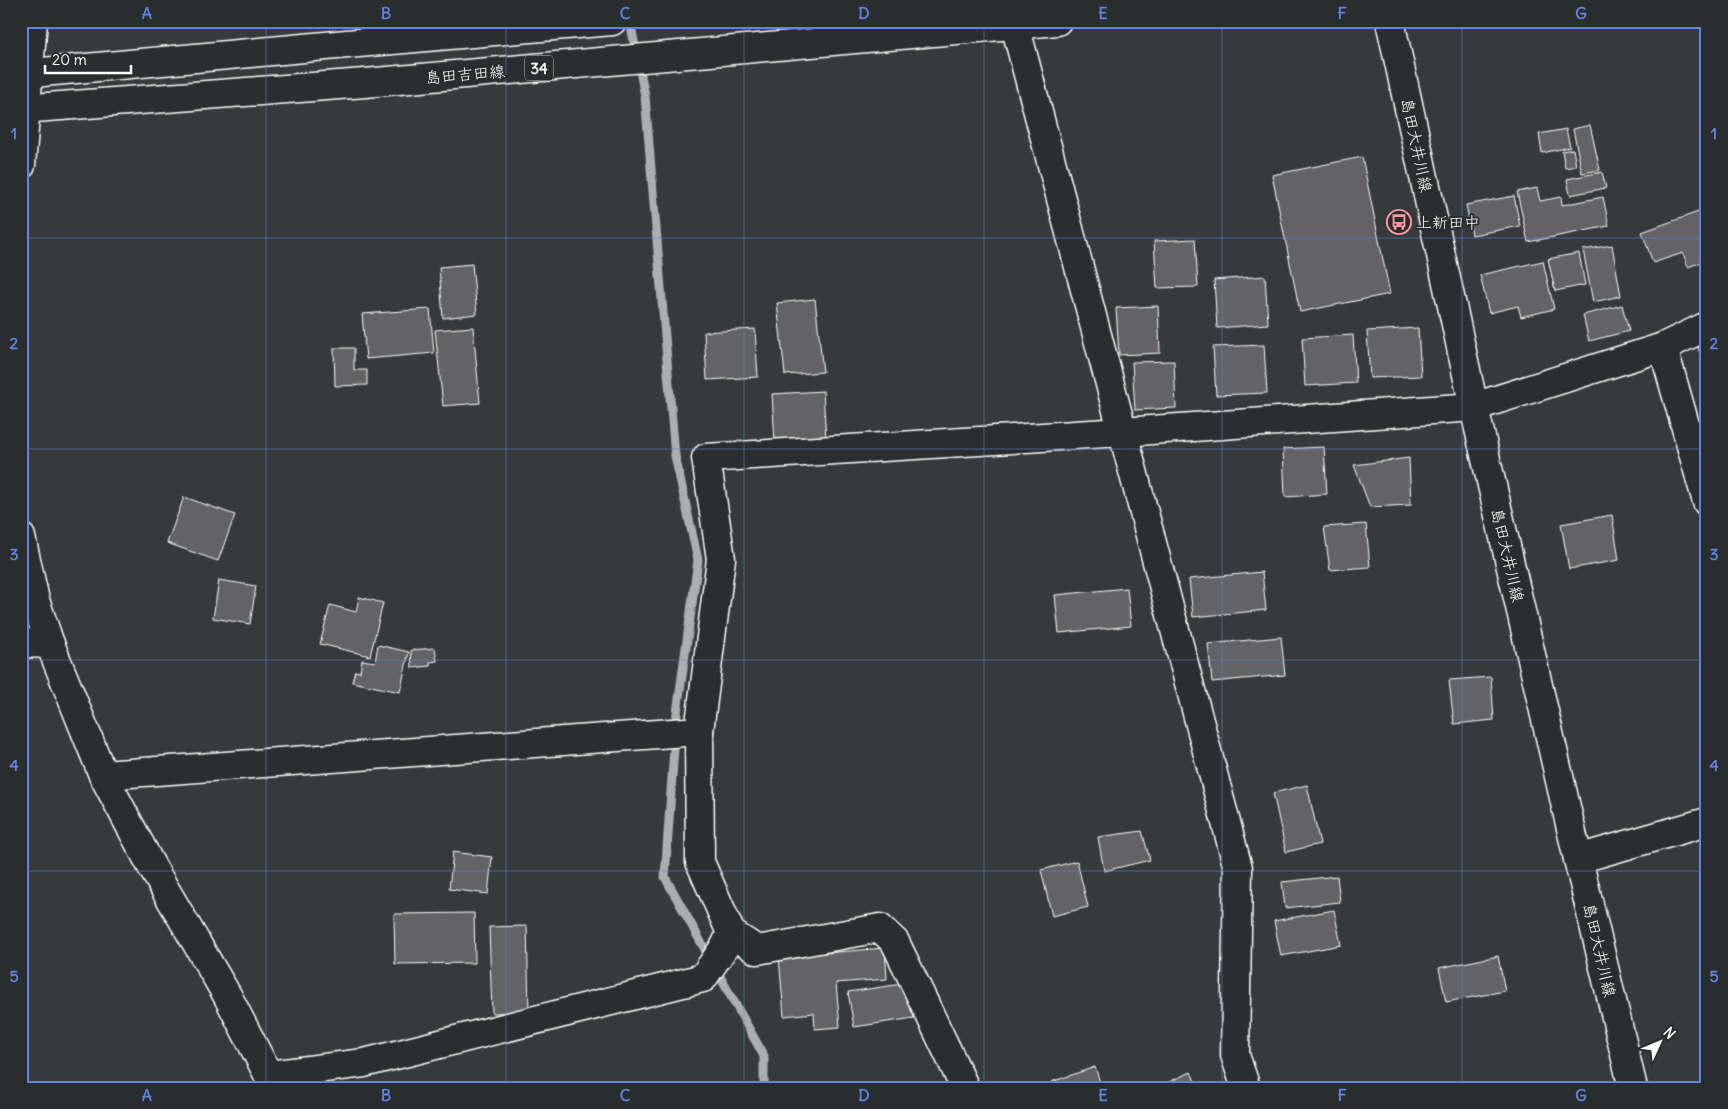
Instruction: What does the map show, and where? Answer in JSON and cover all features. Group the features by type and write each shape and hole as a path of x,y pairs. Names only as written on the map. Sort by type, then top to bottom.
{"street":[{"path":"21,165 25,74 33,21"},
{"path":"25,74 612,21"},
{"name":"島田吉田線","path":"24,108 385,81 1057,21"},
{"name":"島田大井川線","path":"1390,21 1474,407 1578,859 1627,1087"},
{"path":"1015,25 1238,868 1235,1055 1246,1088"},
{"path":"965,1088 895,942 880,928 757,950 728,939 700,862 699,731 721,559 706,458 1123,432 1474,407 1663,347 1707,326"},
{"path":"1663,347 1707,502"},
{"path":"21,537 35,600 50,644 103,775 152,867 226,995 272,1082 364,1063 703,978 728,939"},
{"path":"21,643 50,644"},
{"path":"103,775 699,731"},
{"path":"1578,859 1707,822"}],"building":[{"path":"1590,125 1600,170 1582,173 1573,129"},
{"path":"1566,129 1570,147 1542,153 1539,134"},
{"path":"1573,149 1576,166 1565,168 1562,151"},
{"path":"1362,157 1390,294 1300,312 1272,175"},
{"path":"1602,172 1606,188 1570,195 1567,179"},
{"path":"1537,188 1540,201 1561,197 1562,205 1603,197 1609,226 1528,242 1517,192"},
{"path":"1514,196 1520,226 1472,235 1466,205"},
{"path":"1701,211 1707,226 1707,260 1688,267 1683,253 1653,263 1642,232"},
{"path":"1195,239 1198,287 1157,288 1154,241"},
{"path":"1612,245 1621,296 1593,302 1583,250"},
{"path":"1579,253 1585,285 1555,291 1548,259"},
{"path":"1543,261 1554,309 1521,317 1518,306 1489,313 1480,275"},
{"path":"472,264 477,314 443,318 439,267"},
{"path":"1265,276 1268,324 1217,328 1214,280"},
{"path":"815,299 823,372 785,375 777,303"},
{"path":"1622,305 1629,331 1589,341 1583,315"},
{"path":"1158,306 1160,353 1119,355 1116,308"},
{"path":"430,309 434,353 366,359 362,314"},
{"path":"473,327 480,403 443,406 435,330"},
{"path":"1418,328 1421,376 1370,378 1367,331"},
{"path":"755,329 758,377 707,380 704,332"},
{"path":"1353,335 1356,383 1305,386 1302,338"},
{"path":"1707,341 1707,380 1697,343"},
{"path":"1264,345 1267,393 1216,395 1213,347"},
{"path":"334,348 354,348 354,370 367,370 367,385 335,386"},
{"path":"1174,361 1176,408 1135,410 1132,362"},
{"path":"823,391 826,439 775,442 772,394"},
{"path":"1324,447 1327,494 1285,497 1283,449"},
{"path":"1409,458 1411,505 1370,507 1354,465"},
{"path":"184,497 235,515 218,561 167,543"},
{"path":"1612,515 1619,560 1569,569 1561,524"},
{"path":"1366,524 1370,567 1330,570 1324,527"},
{"path":"1262,572 1266,610 1193,617 1189,579"},
{"path":"219,580 256,586 250,624 213,618"},
{"path":"1127,588 1131,626 1059,633 1055,595"},
{"path":"359,597 383,603 370,656 320,644 330,605 356,612"},
{"path":"1281,637 1285,675 1212,682 1208,644"},
{"path":"378,645 409,652 400,692 352,682 355,671 360,672 362,660 375,662"},
{"path":"435,648 437,661 430,662 430,666 412,668 411,650"},
{"path":"1491,677 1494,720 1454,724 1449,680"},
{"path":"1307,785 1320,844 1286,852 1273,793"},
{"path":"1142,831 1150,860 1104,871 1098,837"},
{"path":"453,852 492,857 488,894 449,889"},
{"path":"1077,861 1088,907 1052,916 1041,870"},
{"path":"1337,876 1340,902 1285,908 1282,882"},
{"path":"1334,910 1341,945 1281,956 1274,921"},
{"path":"474,913 475,963 395,964 394,914"},
{"path":"527,926 529,1012 492,1013 489,927"},
{"path":"885,948 887,979 836,983 840,1027 815,1029 814,1013 784,1016 779,957"},
{"path":"1498,956 1505,991 1446,1002 1439,968"},
{"path":"909,983 914,1018 854,1027 848,992"},
{"path":"1095,1067 1102,1088 1053,1088 1051,1082"},
{"path":"1191,1072 1198,1088 1155,1088"}],"waterway":[{"path":"630,21 645,96 675,456 698,560 676,720 665,877 764,1056 764,1088"}],"place":[{"name":"上新田中","path":"1399,222"}]}
